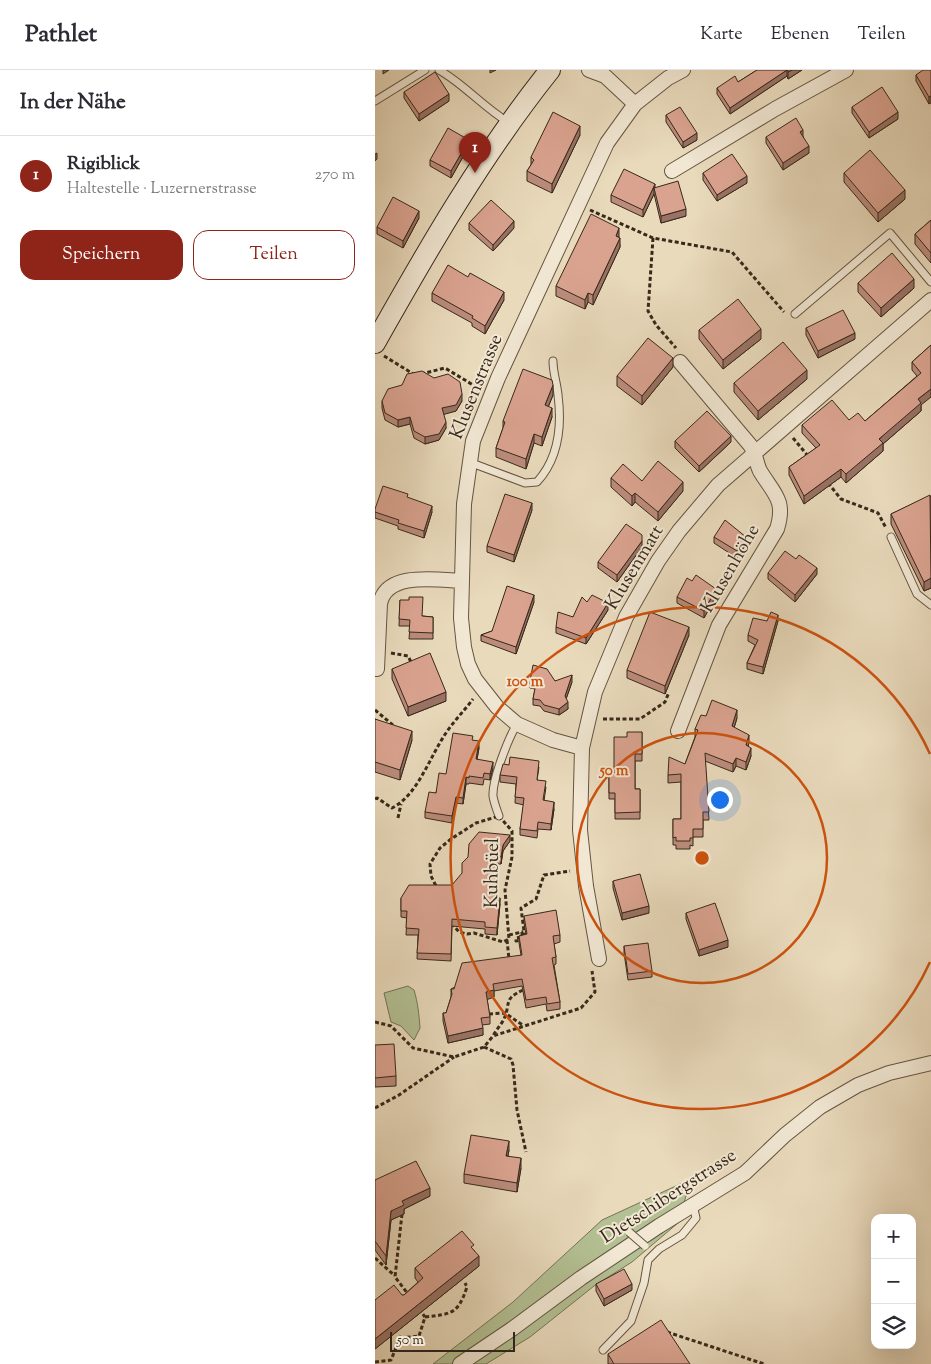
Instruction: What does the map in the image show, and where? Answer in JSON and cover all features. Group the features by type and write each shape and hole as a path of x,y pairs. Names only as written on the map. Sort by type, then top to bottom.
{"main road":[{"path":"378,349 442,226 509,123 550,70"}],"street":[{"path":"589,70 604,73 635,104"},
{"name":"Klusenstrasse","path":"582,748 553,740 517,724 497,707 475,679 468,664 461,618 461,581 464,504 469,462 473,441 499,378 607,143 635,104 662,82 683,70"},
{"path":"672,171 775,109 846,70"},
{"name":"Klusenmatt","path":"595,964 581,840 582,748 595,692 626,617 658,561 694,511 718,484 931,300"},
{"name":"Klusenhöhe","path":"678,731 719,625 777,529 780,519 778,498 759,469 755,452 680,362"},
{"path":"377,669 380,604 381,596 385,590 407,580 461,581"},
{"name":"Dietschibergstrasse","path":"460,1364 512,1329 581,1278 745,1173 785,1135 820,1107 858,1085 889,1073 931,1063"}],"lane":[{"path":"375,101 425,70"},
{"path":"439,70 450,76 509,123"},
{"path":"795,314 890,233 931,282"},
{"path":"469,462 525,483 537,482 545,473 560,436 559,397 553,361"},
{"path":"891,537 917,594 931,605"},
{"name":"Kuhbüel","path":"499,816 493,796 496,776 517,724"},
{"path":"603,1350 631,1321 644,1283 649,1260 659,1249 681,1235 696,1218 693,1205"},
{"path":"629,1232 654,1254"}],"path":[{"path":"579,204 653,238 732,252 789,319 795,314"},
{"path":"653,238 648,312 656,325 683,356 680,362"},
{"path":"378,349 415,376 445,368 483,391"},
{"path":"784,427 813,463"},
{"path":"824,478 841,500 878,513 891,537"},
{"path":"377,653 394,653 408,656 414,669"},
{"path":"597,719 640,719 665,702 669,692"},
{"path":"398,818 401,804 428,766 445,734 475,697"},
{"path":"375,710 398,729"},
{"path":"375,799 377,798 392,808 401,804"},
{"name":"Kuhbüel","path":"499,816 511,831 512,857 505,890 509,939 503,942 474,933 459,932 447,918 439,890 431,876 430,864 440,848 451,839 476,823 499,816"},
{"name":"Kuhbüel","path":"509,935 522,932 522,937 516,938 516,941 525,939 521,908 536,899 544,875 576,870"},
{"path":"507,940 511,967"},
{"path":"493,1036 583,1006 595,992 595,964"},
{"path":"513,985 514,994"},
{"path":"485,1048 505,1018 507,1003 514,994 523,990"},
{"path":"489,1014 505,1013 523,1026"},
{"path":"375,1022 391,1026 413,1048 454,1057"},
{"path":"375,1108 399,1095 454,1057 485,1048 511,1058 517,1110 526,1152"},
{"path":"395,1277 402,1214"},
{"path":"375,1258 395,1277 413,1301"},
{"path":"425,1317 448,1314 461,1304 467,1287 465,1283"},
{"path":"419,1309 425,1317"},
{"path":"375,1362 391,1360 399,1337 419,1336 425,1317"},
{"path":"667,1332 764,1364"}],"green space":[{"path":"408,986 414,990 419,1014 420,1028 414,1040 401,1026 391,1022 384,993"},
{"path":"691,1179 678,1223 632,1262 594,1286 530,1337 486,1364 433,1364 513,1302 602,1220"}],"building":[{"path":"757,70 787,70 730,108 717,88 735,76 738,82"},
{"path":"923,70 931,70 931,96 929,97 916,75"},
{"path":"435,72 449,94 419,114 404,92"},
{"path":"882,87 898,112 869,132 852,107"},
{"path":"680,107 697,133 683,142 666,115"},
{"path":"553,112 580,126 552,184 527,171 534,160 531,157"},
{"path":"796,118 803,130 800,132 809,146 783,163 766,137"},
{"path":"448,128 469,140 451,171 430,160"},
{"path":"870,150 905,190 878,213 844,173"},
{"path":"732,154 747,176 717,195 703,173"},
{"path":"624,169 655,184 643,210 611,195"},
{"path":"678,181 686,209 661,216 654,188"},
{"path":"393,197 419,211 403,241 377,227"},
{"path":"491,200 514,221 493,245 469,223"},
{"path":"591,214 619,228 616,236 620,238 593,295 588,293 585,300 556,286"},
{"path":"931,220 931,253 915,234"},
{"path":"892,253 914,279 881,308 858,283"},
{"path":"448,265 468,277 470,273 504,292 485,326 472,318 473,316 432,293"},
{"path":"738,299 761,329 723,360 699,330"},
{"path":"843,310 855,333 818,351 806,328"},
{"path":"648,338 673,358 642,396 617,376"},
{"path":"783,342 807,370 758,411 734,383"},
{"path":"931,345 931,389 918,399 921,403 879,439 883,443 846,474 841,469 804,496 789,467 820,445 802,425 832,400 849,420 858,413 865,421 921,373 912,362"},
{"path":"523,369 552,380 553,385 545,405 552,408 542,437 534,434 526,459 496,448 505,422 503,421"},
{"path":"422,371 434,378 448,374 460,382 462,394 456,405 442,408 446,422 439,434 425,437 414,431 410,417 398,420 385,413 382,401 388,389 402,385 407,374"},
{"path":"707,411 731,436 699,466 675,441"},
{"path":"658,461 683,482 658,512 635,493 632,496 611,478 623,464 642,481"},
{"path":"383,486 408,494 407,497 432,506 424,531 398,523 399,520 375,512"},
{"path":"505,494 532,503 514,555 487,546"},
{"path":"930,495 931,578 924,582 891,514"},
{"path":"725,520 746,537 737,551 714,537"},
{"path":"626,524 642,535 642,541 617,575 598,562"},
{"path":"785,551 796,559 799,555 817,568 795,595 768,573"},
{"path":"696,575 716,589 704,611 677,597 687,578 692,581"},
{"path":"507,586 534,595 516,647 481,635 492,631"},
{"path":"592,595 608,603 586,638 556,627 558,612 573,617 582,597 587,602"},
{"path":"409,597 423,597 422,616 433,617 433,633 409,632 410,620 399,619 400,600 409,600"},
{"path":"650,612 689,627 665,686 627,670"},
{"path":"771,612 778,615 763,667 747,663 758,640 748,635 753,618 767,621"},
{"path":"430,653 446,692 408,707 392,669"},
{"path":"533,665 547,669 555,681 572,675 565,696 568,702 559,709 544,705 540,700 533,699 536,683 530,681"},
{"path":"712,700 737,710 732,726 749,735 746,745 751,748 746,762 736,758 733,764 705,753 709,812 703,812 703,829 693,829 693,838 690,838 690,841 676,841 676,837 673,838 673,819 681,819 681,774 668,775 669,757 685,764 698,730 695,729 701,715 706,716"},
{"path":"375,719 412,731 400,770 375,762"},
{"path":"627,732 642,732 642,754 635,754 635,789 640,789 640,812 615,813 615,793 609,793 609,773 614,773 614,737 627,737"},
{"path":"453,733 473,736 472,740 479,741 476,759 493,762 490,774 484,773 483,778 466,777 463,798 456,797 452,816 425,812 429,792 436,793 439,773 446,774"},
{"path":"510,757 539,761 537,780 546,781 543,800 554,802 551,824 538,822 537,831 520,829 524,798 515,797 517,777 500,775 503,764 509,765"},
{"path":"479,832 510,835 503,845 501,857 498,857 495,897 500,898 497,928 485,927 485,922 452,919 451,954 417,953 419,929 406,928 407,911 401,911 401,898 409,885 452,885 462,873 462,863 468,857 469,844"},
{"path":"640,874 649,906 622,913 613,881"},
{"path":"715,903 728,940 699,950 686,913"},
{"path":"556,910 560,935 553,936 556,957 552,958 560,1002 547,1004 546,997 526,1000 522,979 493,984 494,990 486,992 490,1017 481,1018 483,1028 448,1036 443,1013 446,1013 452,994 451,989 454,989 462,963 522,955 519,936 527,934 524,916"},
{"path":"648,943 652,971 628,974 624,946"},
{"path":"394,1044 396,1076 375,1078 375,1045"},
{"path":"471,1135 509,1141 506,1156 521,1158 517,1183 464,1174"},
{"path":"416,1161 430,1188 402,1201 404,1205 391,1211 386,1256 375,1241 375,1180"},
{"path":"462,1231 474,1245 471,1247 479,1256 375,1339 375,1300 394,1285 404,1295 423,1278 415,1268"},
{"path":"624,1269 632,1284 604,1299 596,1284"},
{"path":"661,1320 690,1364 614,1364 608,1354"}],"place":[{"name":"Rigiblick","path":"475,173"}]}
